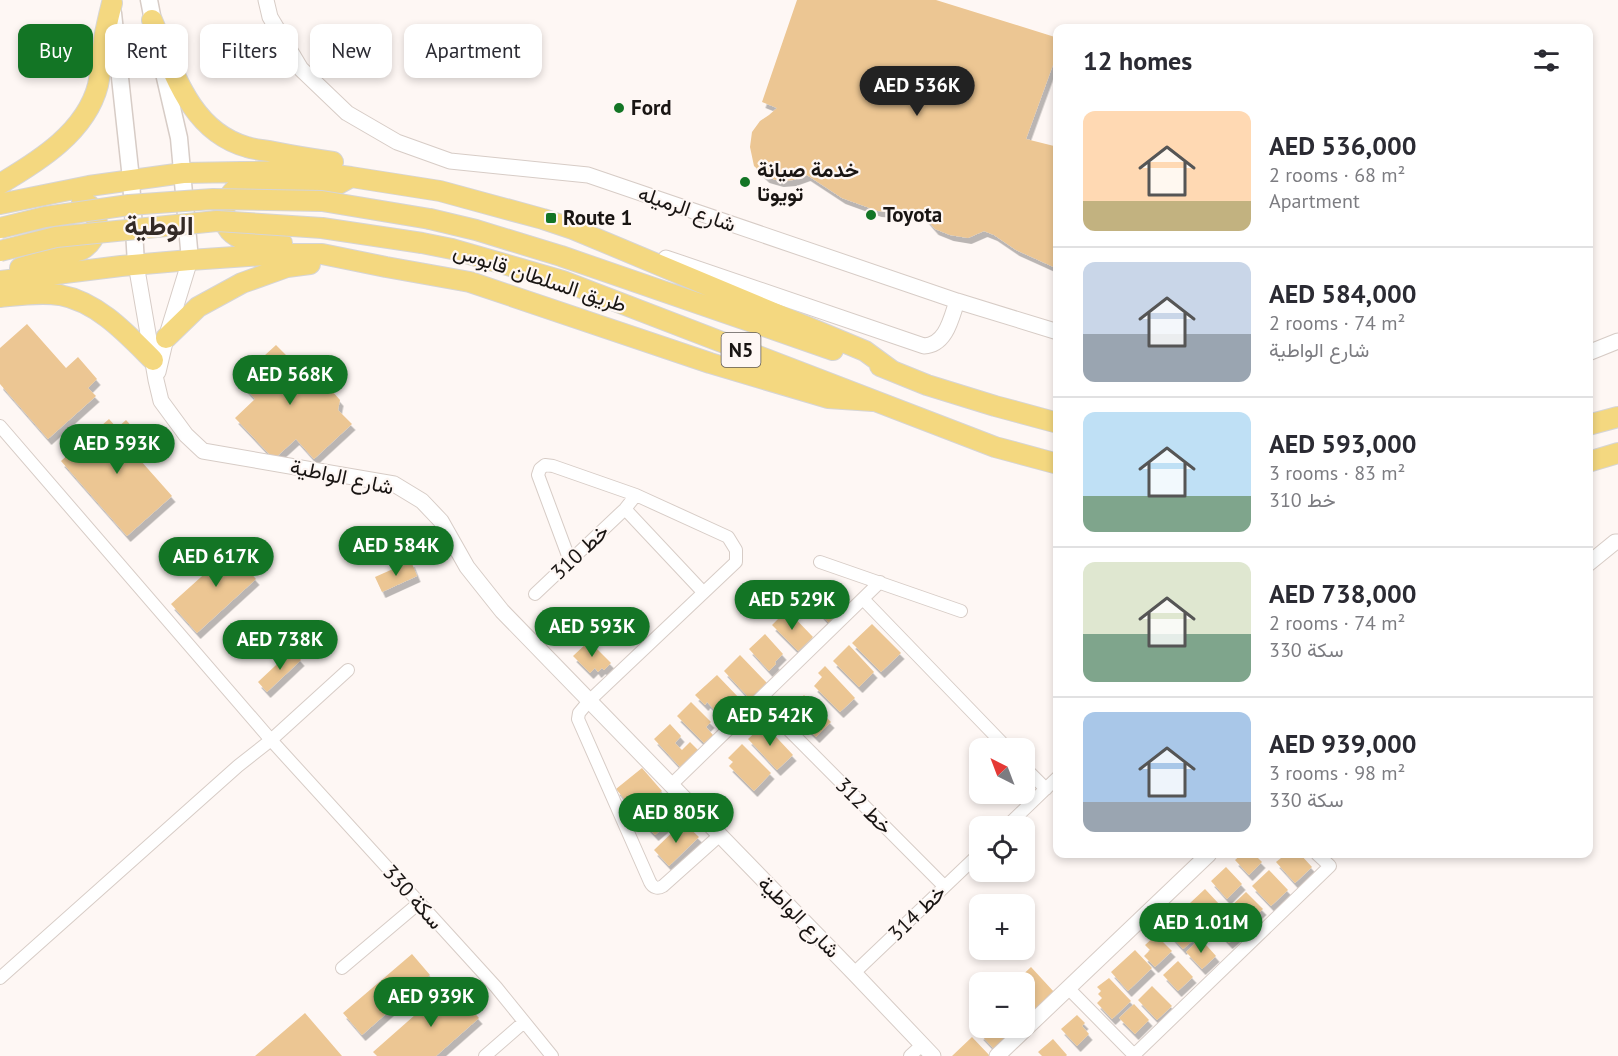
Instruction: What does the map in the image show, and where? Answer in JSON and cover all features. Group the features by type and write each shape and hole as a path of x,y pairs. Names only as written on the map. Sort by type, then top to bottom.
{"highway":[{"path":"0,184 35,164 62,142 86,113 98,86 111,1"},
{"path":"152,20 183,93 208,126 226,138 246,147 376,170 573,229 865,351 891,370"},
{"path":"0,204 131,179 183,173 302,171 440,191"},
{"path":"322,254 307,244 256,242 238,238 226,225 224,217 227,201 234,189 245,184 329,189 351,177"},
{"path":"0,274 81,250 89,246 94,238 98,224 95,212 87,203 78,200 28,199"},
{"name":"طريق السلطان قابوس","path":"0,228 45,217 129,205 213,199 322,201 429,219 477,230 561,256 891,370 927,385 1053,422"},
{"name":"طريق السلطان قابوس","path":"0,252 56,237 217,221 322,228 453,249 563,281 995,447 1053,463"},
{"path":"0,281 136,264 279,254 322,254 470,282 710,363 828,399 873,401"},
{"path":"166,338 198,307 242,283 287,267 358,262"},
{"path":"0,297 30,294 61,296 78,301 99,311 153,360"},
{"path":"1593,424 1618,417"},
{"path":"1593,460 1618,453"}],"main road":[{"path":"149,0 178,138 190,260"},
{"path":"111,1 131,179 136,264"}],"street":[{"name":"شارع الرميله","path":"266,0 270,17 301,69 347,113 397,142 450,161 588,175 957,301 1053,330"},
{"path":"573,229 593,232 924,346 930,346 944,336 957,301"},
{"path":"156,380 166,338 190,260"},
{"name":"شارع الواطية","path":"136,264 161,401 186,435 203,451 394,484 422,501 441,521 468,567 502,611 927,1050"},
{"path":"1593,351 1618,341"},
{"name":"سكة 330","path":"0,426 271,740 496,987 552,1056"},
{"path":"570,561 538,475 542,466 553,465 636,495 728,537 736,550 736,562 589,701 579,713 578,721 651,885 658,888 663,886 719,836"},
{"name":"خط 310","path":"535,594 625,509 636,495"},
{"name":"خط 310","path":"625,509 703,592"},
{"path":"1593,560 1618,542"},
{"path":"820,562 961,610"},
{"path":"670,785 864,600 880,582"},
{"path":"864,600 997,738"},
{"path":"0,978 348,670"},
{"name":"خط 312","path":"759,700 944,886"},
{"path":"1035,778 1046,789"},
{"path":"1017,816 1053,782"},
{"path":"997,1056 1205,858"},
{"path":"1068,988 1134,1055 1330,866 1321,858"},
{"name":"خط 314","path":"854,973 969,863"},
{"path":"342,968 419,903"},
{"path":"485,1056 524,1022"},
{"path":"910,1056 927,1050"}],"building":[{"path":"797,0 936,0 1053,36 1053,65 1026,139 1053,146 1053,267 1016,250 984,231 968,238 950,235 935,229 922,214 878,211 842,198 807,175 793,180 780,181 766,177 754,166 750,147 752,132 760,121 777,108 762,102"},
{"path":"27,324 66,368 78,357 97,379 88,388 96,396 48,439 0,384 0,348"},
{"path":"276,345 290,359 303,358 340,400 338,410 352,424 314,459 296,439 274,459 235,418 255,399 238,380"},
{"path":"109,419 117,428 126,420 146,442 133,452 172,496 127,536 61,461"},
{"path":"240,542 257,560 247,569 256,579 197,633 171,604"},
{"path":"411,561 417,576 382,592 375,577"},
{"path":"818,597 823,602 827,598 840,613 829,623 811,603"},
{"path":"787,610 813,637 798,651 772,625"},
{"path":"872,624 901,653 881,672 852,643"},
{"path":"765,634 783,654 769,671 749,649"},
{"path":"589,641 611,663 604,670 602,668 598,672 595,668 590,673 573,656"},
{"path":"849,645 874,672 859,687 833,661"},
{"path":"292,650 301,660 267,692 258,682"},
{"path":"740,655 767,683 750,699 724,671"},
{"path":"825,666 855,698 840,712 814,686 822,677 818,673"},
{"path":"717,675 742,701 723,719 707,702 705,705 695,695"},
{"path":"804,695 831,722 816,737 805,726 802,728 797,722 799,720 789,710"},
{"path":"691,702 711,722 706,727 713,735 704,743 677,716"},
{"path":"670,724 681,736 675,743 682,750 690,742 699,751 681,768 654,739"},
{"path":"764,724 793,755 777,770 748,739"},
{"path":"742,744 771,773 754,791 729,766 733,762 728,758"},
{"path":"642,768 662,791 636,813 616,789"},
{"path":"660,799 676,817 655,835 639,818"},
{"path":"683,822 699,837 669,866 654,850"},
{"path":"1258,858 1262,862 1249,875 1235,860"},
{"path":"1281,858 1304,858 1312,867 1295,883 1276,862"},
{"path":"1226,867 1242,884 1227,899 1211,881"},
{"path":"1269,870 1288,890 1271,906 1252,886"},
{"path":"1205,889 1220,905 1205,919 1190,903"},
{"path":"1246,892 1263,909 1246,925 1229,908"},
{"path":"1182,913 1201,934 1183,949 1164,928"},
{"path":"1227,913 1244,930 1229,943 1213,926"},
{"path":"1156,935 1172,951 1155,967 1144,956 1150,950 1145,945"},
{"path":"1200,938 1216,956 1202,969 1186,952"},
{"path":"1135,950 1152,968 1128,991 1111,972"},
{"path":"412,954 430,975 362,1035 343,1013"},
{"path":"1178,961 1193,977 1178,991 1163,975"},
{"path":"1031,967 1054,992 1035,1011 1035,972 1026,972"},
{"path":"1109,978 1131,1001 1112,1019 1097,1003 1102,998 1098,994 1101,991 1097,987"},
{"path":"449,985 479,1018 436,1056 377,1056 373,1052"},
{"path":"1152,986 1172,1006 1157,1020 1138,1000"},
{"path":"1134,1004 1149,1020 1135,1034 1119,1018"},
{"path":"305,1013 342,1056 255,1056"},
{"path":"1077,1015 1085,1023 1082,1026 1089,1034 1077,1046 1061,1029"},
{"path":"973,1038 990,1056 952,1056"},
{"path":"984,1038 1008,1038 995,1050"},
{"path":"1053,1039 1066,1056 1042,1056 1038,1052"}],"place":[{"name":"Ford","path":"619,108"},
{"name":"خدمة صيانة تويوتا","path":"745,182"},
{"name":"Toyota","path":"871,215"},
{"name":"Route 1","path":"551,218"}],"district":[{"name":"الوطية","path":"159,226"}]}
